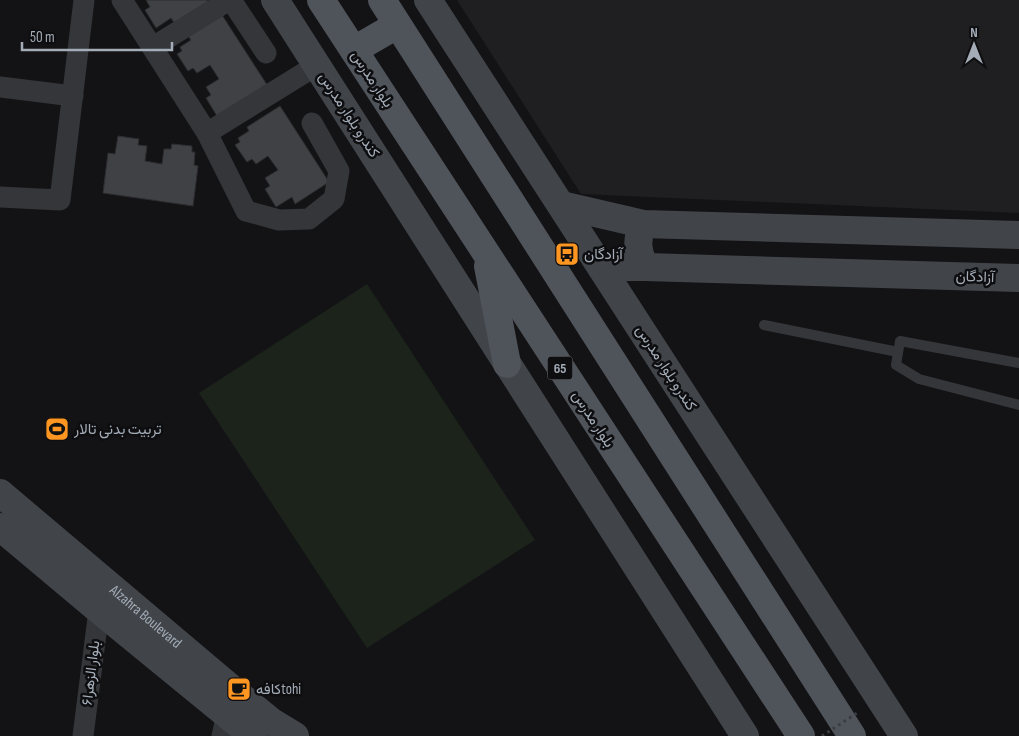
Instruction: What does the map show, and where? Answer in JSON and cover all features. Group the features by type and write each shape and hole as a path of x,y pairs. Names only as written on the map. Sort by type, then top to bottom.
{"main road":[{"name":"کندرو بلوار مدرس","path":"275,0 507,364 729,724 745,736"},
{"name":"بلوار مدرس","path":"321,0 801,736"},
{"path":"382,0 856,724"},
{"name":"کندرو بلوار مدرس","path":"428,0 904,736"},
{"path":"354,50 397,25"},
{"path":"561,205 643,224 1019,235"},
{"path":"643,224 637,246 645,267"},
{"path":"485,252 507,364"},
{"name":"آزادگان","path":"601,267 1019,278"},
{"name":"Alzahra Boulevard","path":"0,493 239,695 272,722 295,736"},
{"name":"Alzahra Boulevard","path":"0,527 99,610 225,725 253,736"}],"street":[{"path":"0,197 60,200 84,0"},
{"path":"122,0 207,132 246,211 279,220 309,218 334,199 339,171 312,123"},
{"path":"153,47 230,0 266,53"},
{"path":"207,132 317,66"},
{"path":"0,87 72,96"},
{"name":"بلوار الزهرا۶","path":"83,736 99,610"}],"lane":[{"path":"764,325 898,352"},
{"path":"1019,363 900,341 896,365 919,379 1019,405"}],"path":[{"path":"822,736 856,724"}],"shaded area":[{"path":"457,0 1019,0 1019,213 581,194"},
{"path":"367,284 535,540 367,648 199,393"}],"building":[{"path":"146,0 207,0 209,3 175,24 171,18 156,28 145,10 150,7"},
{"path":"222,15 271,91 217,116 206,98 211,95 206,87 219,79 210,65 197,73 193,68 188,71 177,54 182,51 180,47 191,40 188,36"},
{"path":"280,106 329,182 295,204 292,197 276,207 265,189 270,186 265,178 278,170 268,156 256,164 252,159 247,162 235,145 240,142 238,138 249,131 247,127"},
{"path":"118,136 139,139 138,145 147,146 145,161 162,164 164,149 171,149 172,144 192,146 192,152 195,152 194,165 198,166 193,206 103,193 108,153 115,154"}],"place":[{"name":"آزادگان","path":"567,254"},
{"name":"تربیت بدنی تالار","path":"57,429"},
{"name":"کافهtohi","path":"239,689"}]}
